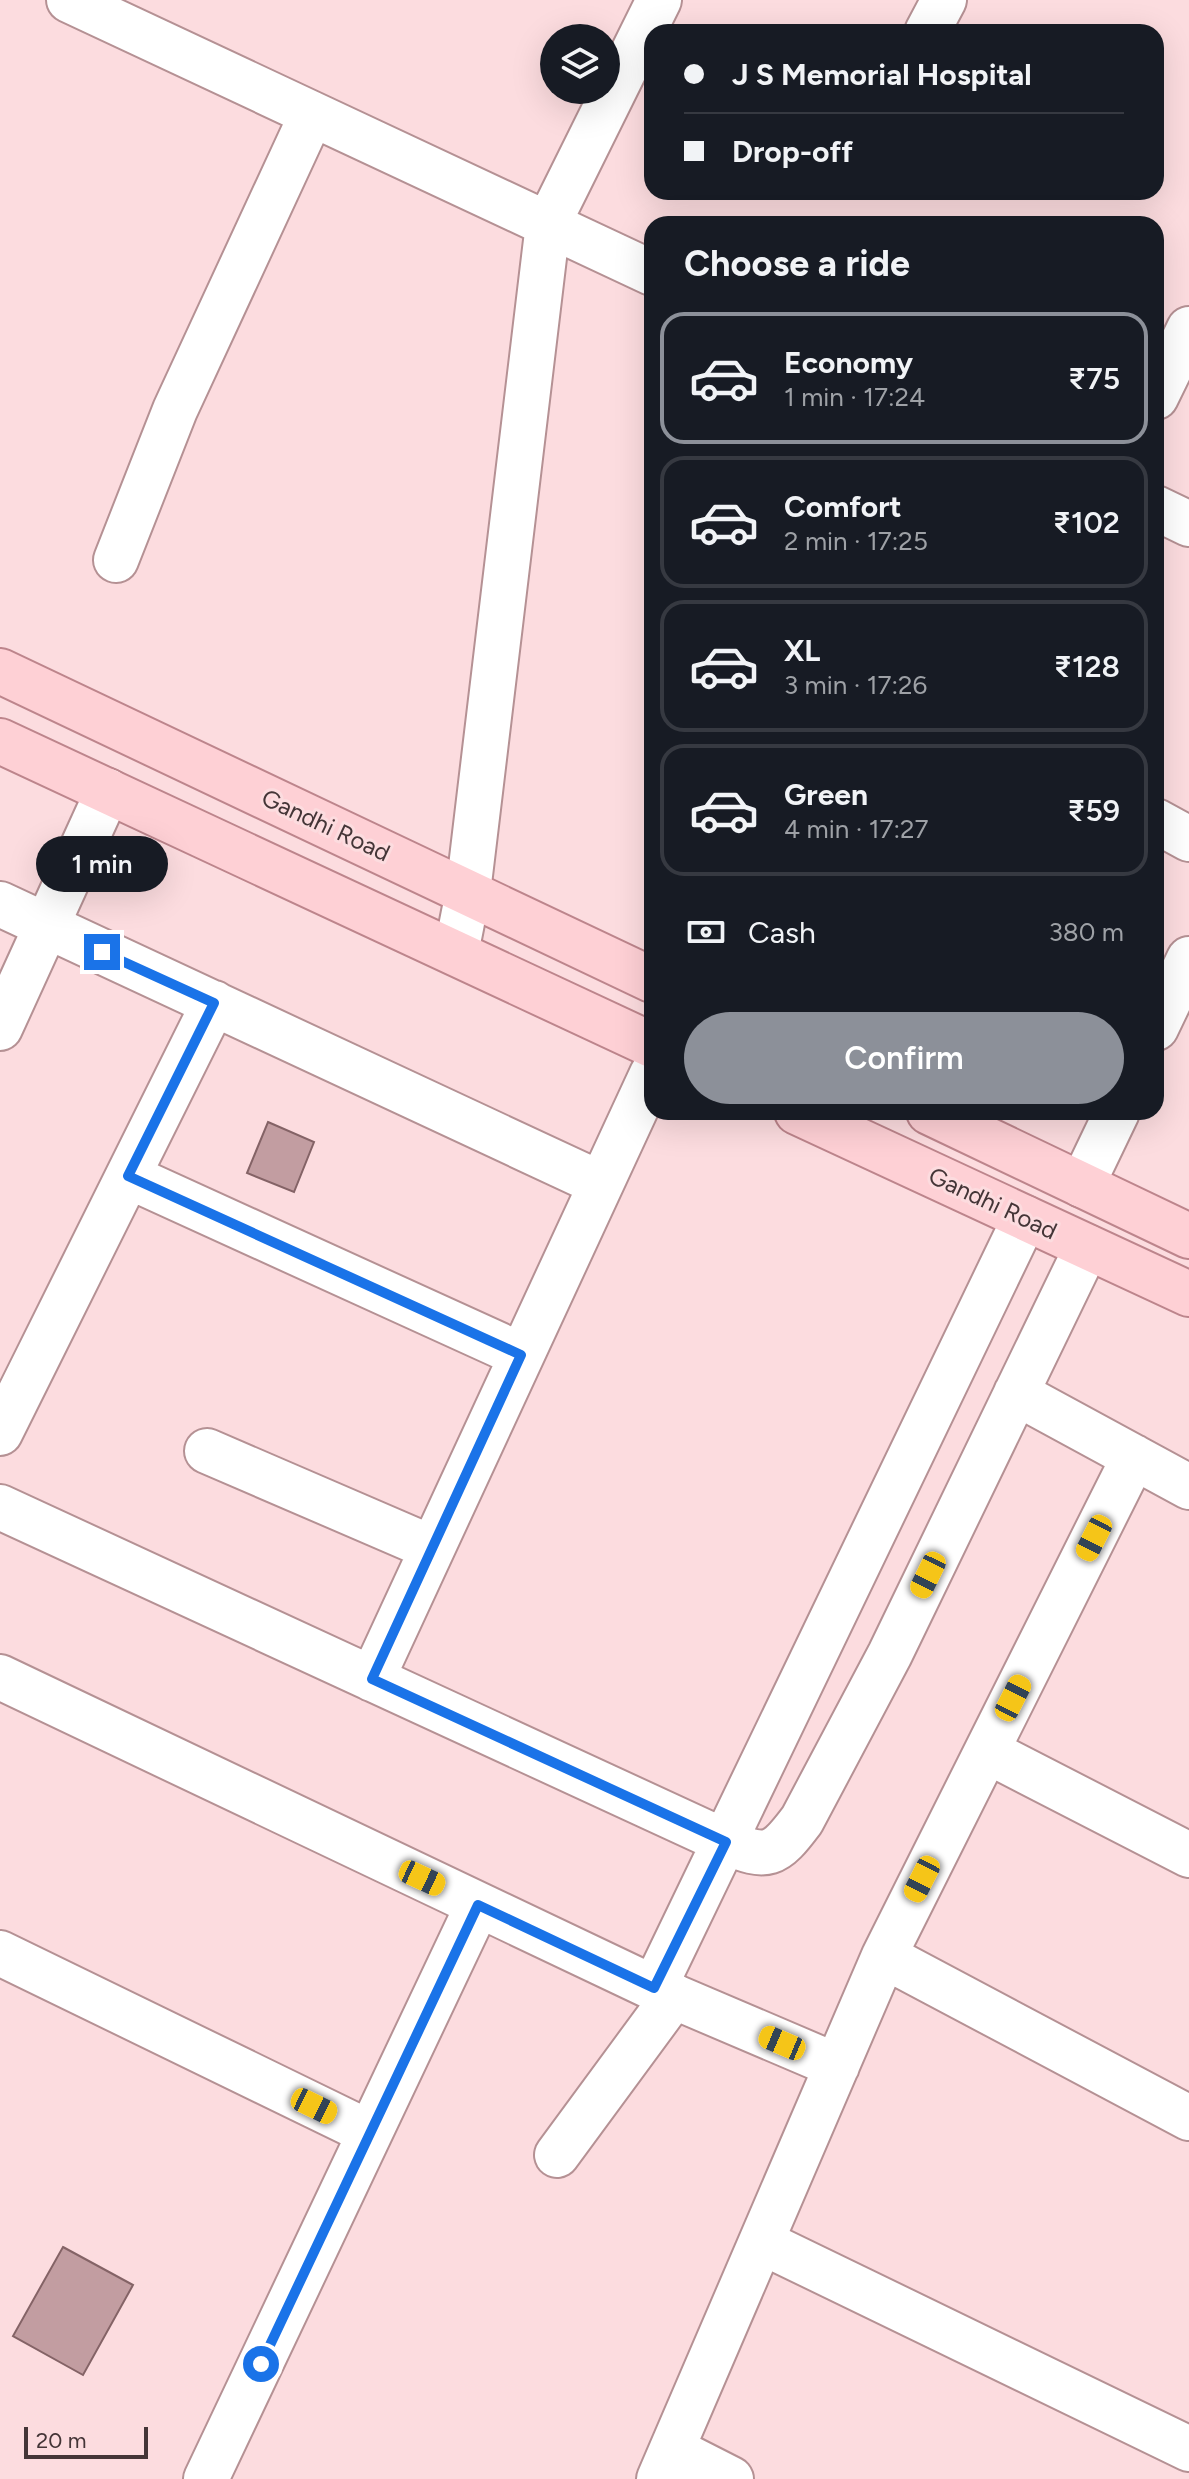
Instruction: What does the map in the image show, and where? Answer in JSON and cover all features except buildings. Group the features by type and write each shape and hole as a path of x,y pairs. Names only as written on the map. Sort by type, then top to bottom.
{"main road":[{"name":"Gandhi Road","path":"0,671 644,976"},
{"path":"0,741 644,1041"},
{"name":"Gandhi Road","path":"814,1120 1189,1294"},
{"path":"946,1120 1189,1236"}],"street":[{"path":"69,0 644,269"},
{"path":"652,24 659,0"},
{"path":"931,24 944,0"},
{"path":"456,953 468,892 548,224 644,50"},
{"path":"116,560 175,410 312,114"},
{"path":"1164,381 1189,329"},
{"path":"1164,512 1189,524"},
{"path":"0,1028 108,791"},
{"path":"1164,825 1189,839"},
{"path":"0,904 601,1184"},
{"path":"1164,1011 1189,959"},
{"path":"0,1433 214,1003"},
{"path":"372,1679 644,1091"},
{"path":"1082,1185 1113,1120"},
{"path":"128,1176 521,1355"},
{"path":"557,2155 664,1992 726,1842 1025,1218"},
{"path":"0,1507 726,1842 762,1854 787,1841 802,1820 890,1654 1087,1247"},
{"path":"1016,1393 1189,1487"},
{"path":"207,1451 432,1548"},
{"path":"731,2479 666,2464 884,1956 1134,1457"},
{"path":"0,1677 664,1992 837,2066"},
{"path":"987,1751 1189,1855"},
{"path":"206,2479 478,1905"},
{"path":"884,1956 1189,2118"},
{"path":"2,1960 370,2133"},
{"path":"762,2242 1189,2449"}],"route":[{"path":"102,952 214,1003 128,1176 521,1355 372,1679 726,1842 654,1988 478,1905 261,2364"}]}
